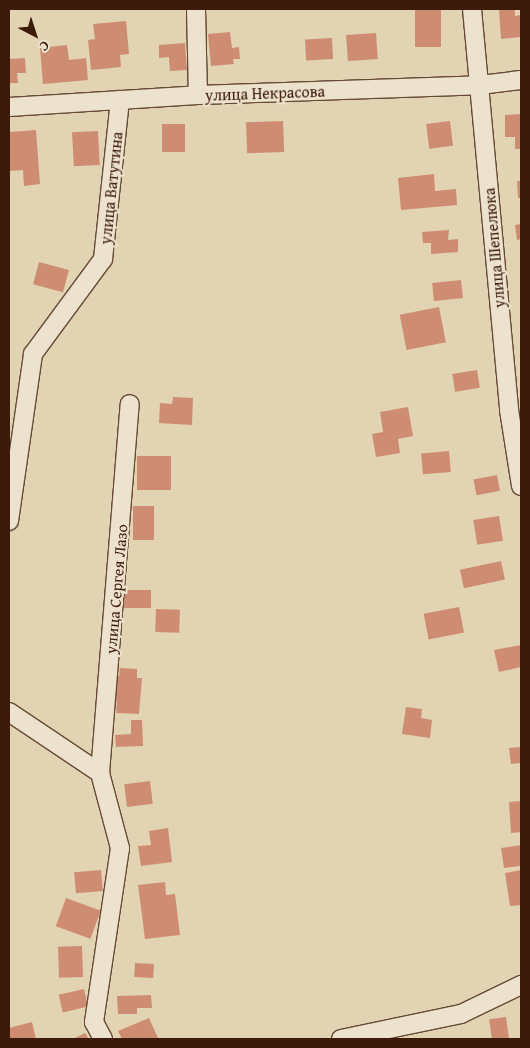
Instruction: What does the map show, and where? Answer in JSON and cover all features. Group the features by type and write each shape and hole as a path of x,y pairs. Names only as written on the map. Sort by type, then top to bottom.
{"street":[{"path":"196,9 198,95"},
{"name":"улица Шепелюка","path":"472,9 509,410 521,486"},
{"name":"улица Некрасова","path":"9,106 198,95 480,85 521,80"},
{"name":"улица Ватутина","path":"9,521 33,354 104,259 120,100"},
{"name":"улица Сергея Лазо","path":"104,1039 94,1022 120,848 100,773 130,404"},
{"path":"9,712 100,773"},
{"path":"341,1039 461,1014 521,985"}],"building":[{"path":"415,9 441,9 441,47 415,47"},
{"path":"499,9 515,9 515,16 521,15 521,37 501,39"},
{"path":"126,21 129,54 120,55 121,67 91,70 88,40 95,39 93,24"},
{"path":"230,32 232,48 239,47 240,59 233,59 234,64 211,66 208,34"},
{"path":"376,33 378,59 348,61 346,35"},
{"path":"332,38 333,59 306,60 305,39"},
{"path":"185,43 187,70 170,71 169,57 159,58 159,45"},
{"path":"67,45 69,60 86,58 88,80 43,84 40,48"},
{"path":"25,58 26,73 17,73 18,83 9,83 9,59"},
{"path":"521,114 521,149 515,149 515,137 505,137 505,115"},
{"path":"283,121 284,152 247,153 246,122"},
{"path":"450,121 453,146 429,149 426,124"},
{"path":"162,124 185,124 185,152 162,152"},
{"path":"36,130 40,184 24,186 23,170 9,171 9,132"},
{"path":"98,131 100,165 74,166 72,132"},
{"path":"434,174 435,191 456,189 457,205 401,210 398,178"},
{"path":"517,181 521,181 521,198 518,198"},
{"path":"521,224 521,239 517,240 515,225"},
{"path":"449,230 448,240 458,239 458,252 431,254 431,243 423,243 422,232"},
{"path":"39,262 69,270 63,292 33,284"},
{"path":"461,280 463,298 434,301 432,283"},
{"path":"439,307 446,342 407,350 400,315"},
{"path":"477,370 480,388 455,392 452,374"},
{"path":"173,397 193,398 192,425 159,423 160,403 172,404"},
{"path":"408,407 413,436 398,439 400,453 376,457 372,434 383,432 380,412"},
{"path":"449,451 451,472 423,474 421,453"},
{"path":"137,456 171,456 171,490 137,490"},
{"path":"497,475 500,491 476,495 473,480"},
{"path":"133,506 154,506 154,540 133,540"},
{"path":"499,516 503,541 477,545 473,520"},
{"path":"501,561 505,580 464,588 460,570"},
{"path":"124,590 151,590 151,608 124,608"},
{"path":"459,607 464,633 429,639 424,614"},
{"path":"156,609 180,610 179,633 155,632"},
{"path":"521,645 521,667 499,672 494,650"},
{"path":"120,668 137,669 137,678 142,678 139,714 116,713 117,702 112,701 114,676 119,676"},
{"path":"406,707 422,709 421,718 432,720 430,738 402,734"},
{"path":"131,720 142,720 143,746 116,747 115,735 131,734"},
{"path":"521,747 521,763 511,764 509,748"},
{"path":"150,781 153,804 127,807 124,784"},
{"path":"521,801 521,832 511,833 509,802"},
{"path":"168,828 172,862 141,866 138,846 151,845 149,831"},
{"path":"521,845 521,866 504,868 501,848"},
{"path":"101,870 103,891 76,893 74,872"},
{"path":"521,870 521,905 510,906 505,873"},
{"path":"165,882 166,895 175,894 180,935 145,939 138,885"},
{"path":"66,898 101,911 91,939 56,926"},
{"path":"82,946 83,977 59,978 58,947"},
{"path":"135,963 154,964 153,978 134,977"},
{"path":"84,989 88,1007 63,1012 59,995"},
{"path":"151,995 152,1008 137,1008 137,1014 118,1014 117,996"},
{"path":"506,1017 509,1039 492,1039 489,1019"},
{"path":"149,1018 158,1038 122,1039 118,1031"},
{"path":"32,1022 36,1039 9,1039 9,1028"},
{"path":"85,1033 89,1039 73,1039"}]}
